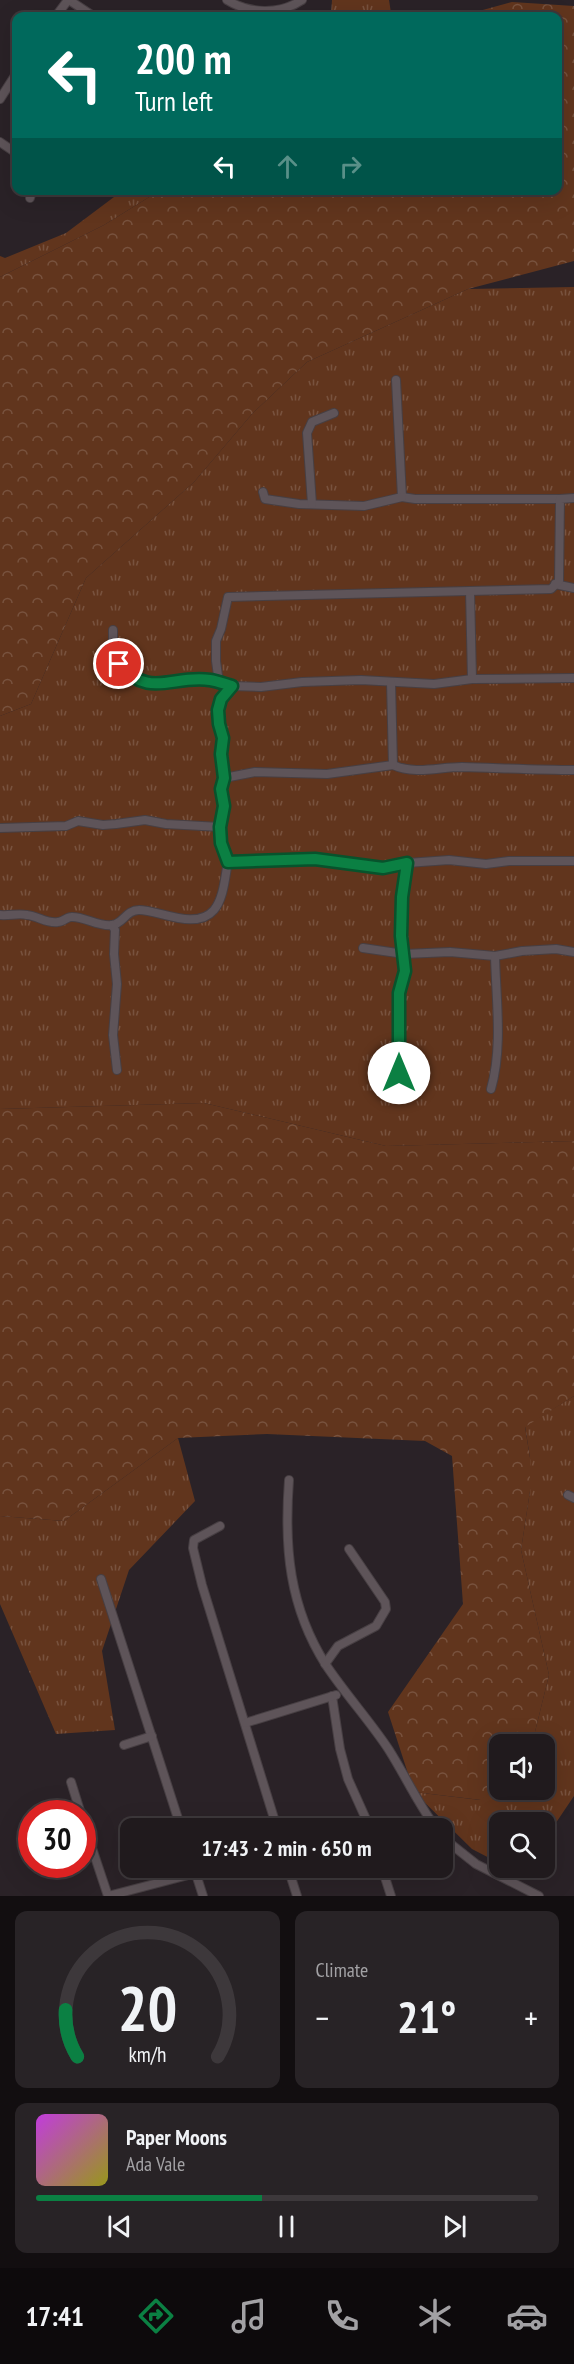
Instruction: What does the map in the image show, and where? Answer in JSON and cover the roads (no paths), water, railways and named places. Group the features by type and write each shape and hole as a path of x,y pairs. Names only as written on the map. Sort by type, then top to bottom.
{"street":[{"path":"68,0 87,12"},
{"path":"227,0 245,9 277,11 291,8 302,0"},
{"path":"0,99 12,80"},
{"path":"396,380 402,497"},
{"path":"312,504 307,433 312,422 334,413"},
{"path":"263,492 265,499 276,502 364,506 402,497 415,500 574,498"},
{"path":"219,683 216,641 228,597 551,589 559,581 560,574 560,499"},
{"path":"555,584 574,588"},
{"path":"470,591 472,679"},
{"path":"113,630 113,648 119,664 130,677 156,684 209,680 232,686 261,687 302,682 361,680 434,684 472,679 574,678"},
{"path":"391,682 393,765"},
{"path":"0,915 27,914 58,922 71,917 112,925 120,921 125,914 137,909 181,918 198,918 213,911 220,899 228,862 221,843 220,827 224,806 221,789 224,778 221,754 223,738 218,710 221,699 232,686"},
{"path":"224,778 255,772 271,774 300,771 327,774 393,765 422,771 459,767 574,770"},
{"path":"0,828 66,826 78,821 116,825 145,820 166,824 220,827"},
{"path":"228,862 315,859 383,868 407,863 449,860 486,864 509,861 574,861"},
{"path":"399,1073 399,993 405,971 401,936 402,897 407,863"},
{"path":"112,925 115,930 114,954 117,984 113,1035 117,1070"},
{"path":"363,948 404,954 450,952 495,956 522,951 556,949 574,952"},
{"path":"491,1089 495,1074 497,1034 495,956"},
{"path":"288,1480 286,1521 295,1596 303,1623 326,1664 389,1750 417,1803 428,1818"},
{"path":"220,1526 194,1540 193,1548 274,1818"},
{"path":"326,1664 338,1646 376,1626 386,1609 385,1602 349,1549"},
{"path":"101,1580 178,1818"},
{"path":"245,1724 332,1695 346,1693"},
{"path":"332,1695 340,1749 348,1779 366,1818"},
{"path":"124,1745 152,1737"},
{"path":"70,1782 76,1800"},
{"path":"453,1845 476,1864 539,1896"},
{"path":"96,1860 108,1896 168,1878"},
{"path":"197,1878 203,1896"},
{"path":"291,1878 297,1896"},
{"path":"385,1878 391,1896"}]}
